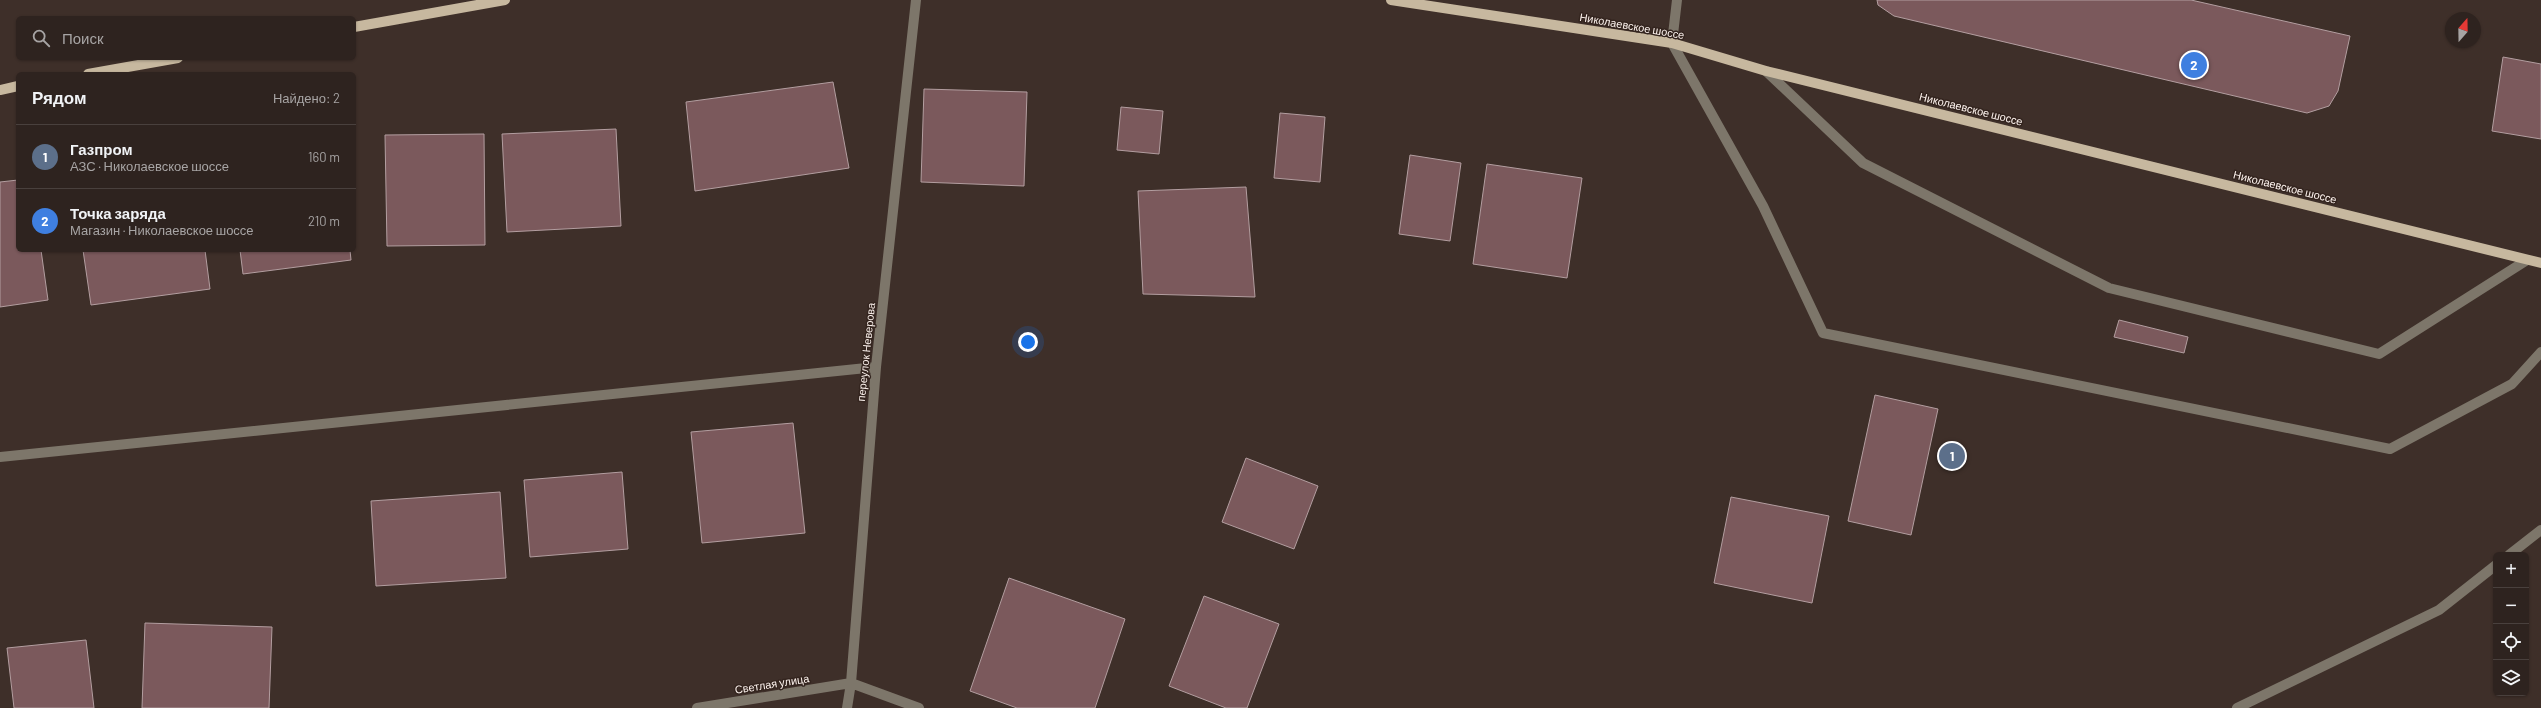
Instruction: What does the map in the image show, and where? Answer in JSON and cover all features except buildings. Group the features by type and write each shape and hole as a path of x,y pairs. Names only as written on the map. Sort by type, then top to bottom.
{"main road":[{"path":"356,27 505,0"},
{"name":"Николаевское шоссе","path":"1391,0 1672,43 1766,71 2541,263"},
{"path":"99,72 167,60"},
{"path":"0,90 16,86"}],"street":[{"name":"переулок Неверова","path":"847,708 851,683 876,367 916,0"},
{"path":"1678,0 1672,43 1763,206 1823,333 2390,449 2512,384 2541,352"},
{"path":"1766,71 1863,163 2109,288 2379,354 2527,260"},
{"path":"0,458 876,367"},
{"path":"2513,552 2541,530"},
{"path":"2237,708 2439,610 2493,567"},
{"path":"851,683 919,708"},
{"name":"Светлая улица","path":"697,708 851,683"}],"place":[{"name":"Точка заряда","path":"2194,65"},
{"name":"Газпром","path":"1952,456"}]}
